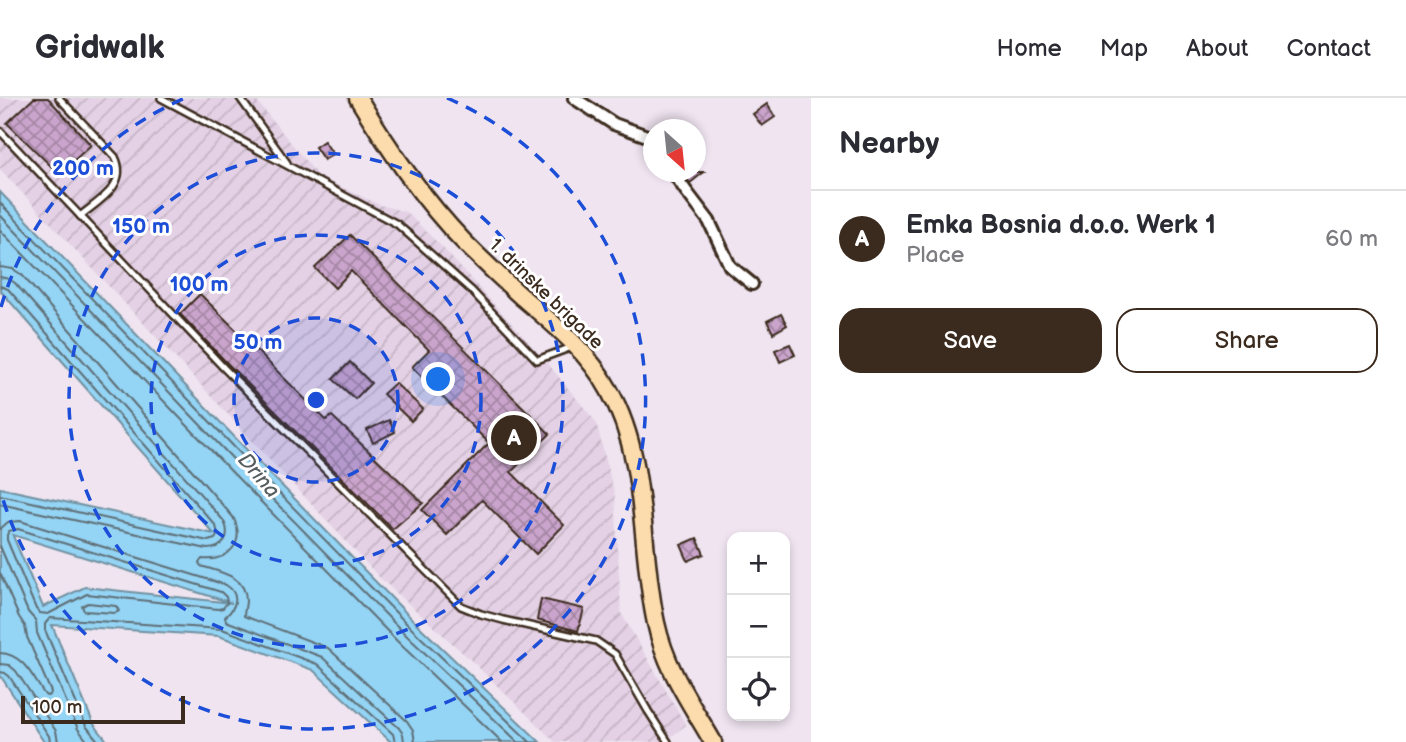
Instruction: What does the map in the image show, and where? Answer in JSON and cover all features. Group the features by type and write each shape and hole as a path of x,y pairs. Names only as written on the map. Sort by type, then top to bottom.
{"main road":[{"name":"1. drinske brigade","path":"358,98 411,179 463,241 575,345 610,391 630,441 655,622 663,650 672,673 713,742"}],"street":[{"path":"574,98 614,124 643,134"},
{"path":"680,182 709,221 730,266 752,284"}],"lane":[{"path":"59,98 115,157 119,165 118,179 113,188 80,216"},
{"path":"161,98 397,224 471,290 537,360 575,345"},
{"path":"240,98 289,166"},
{"path":"0,131 224,368 461,606 492,617 596,641 615,654 668,742"}],"shaded area":[{"path":"0,98 254,98 319,177 380,205 406,212 442,247 548,364 596,422 615,496 621,613 686,725 664,742 555,742 474,663 380,578 0,169"}],"water":[{"name":"Drina","path":"0,192 416,623 540,742 391,742 313,670 219,636 52,625 93,723 108,742 44,742 0,675 0,488 214,534 0,290","holes":["13,535 232,603 85,587 43,607"]}],"building":[{"path":"34,98 48,98 91,145 59,174 7,123"},
{"path":"767,104 775,117 762,126 753,114"},
{"path":"324,141 333,154 324,160 315,147"},
{"path":"350,235 550,434 511,472 564,525 536,554 482,500 447,535 422,510 489,443 412,367 429,350 351,271 335,288 315,268"},
{"path":"200,294 326,420 332,416 423,503 393,529 180,314"},
{"path":"781,314 787,325 773,333 767,321"},
{"path":"790,344 795,355 780,362 775,350"},
{"path":"350,362 371,383 355,399 333,379"},
{"path":"395,383 423,409 411,421 383,394"},
{"path":"389,420 395,432 373,443 367,430"},
{"path":"697,538 704,554 688,561 681,545"},
{"path":"541,599 584,609 578,631 537,620"}],"place":[{"name":"Emka Bosnia d.o.o. Werk 1","path":"514,438"}]}
